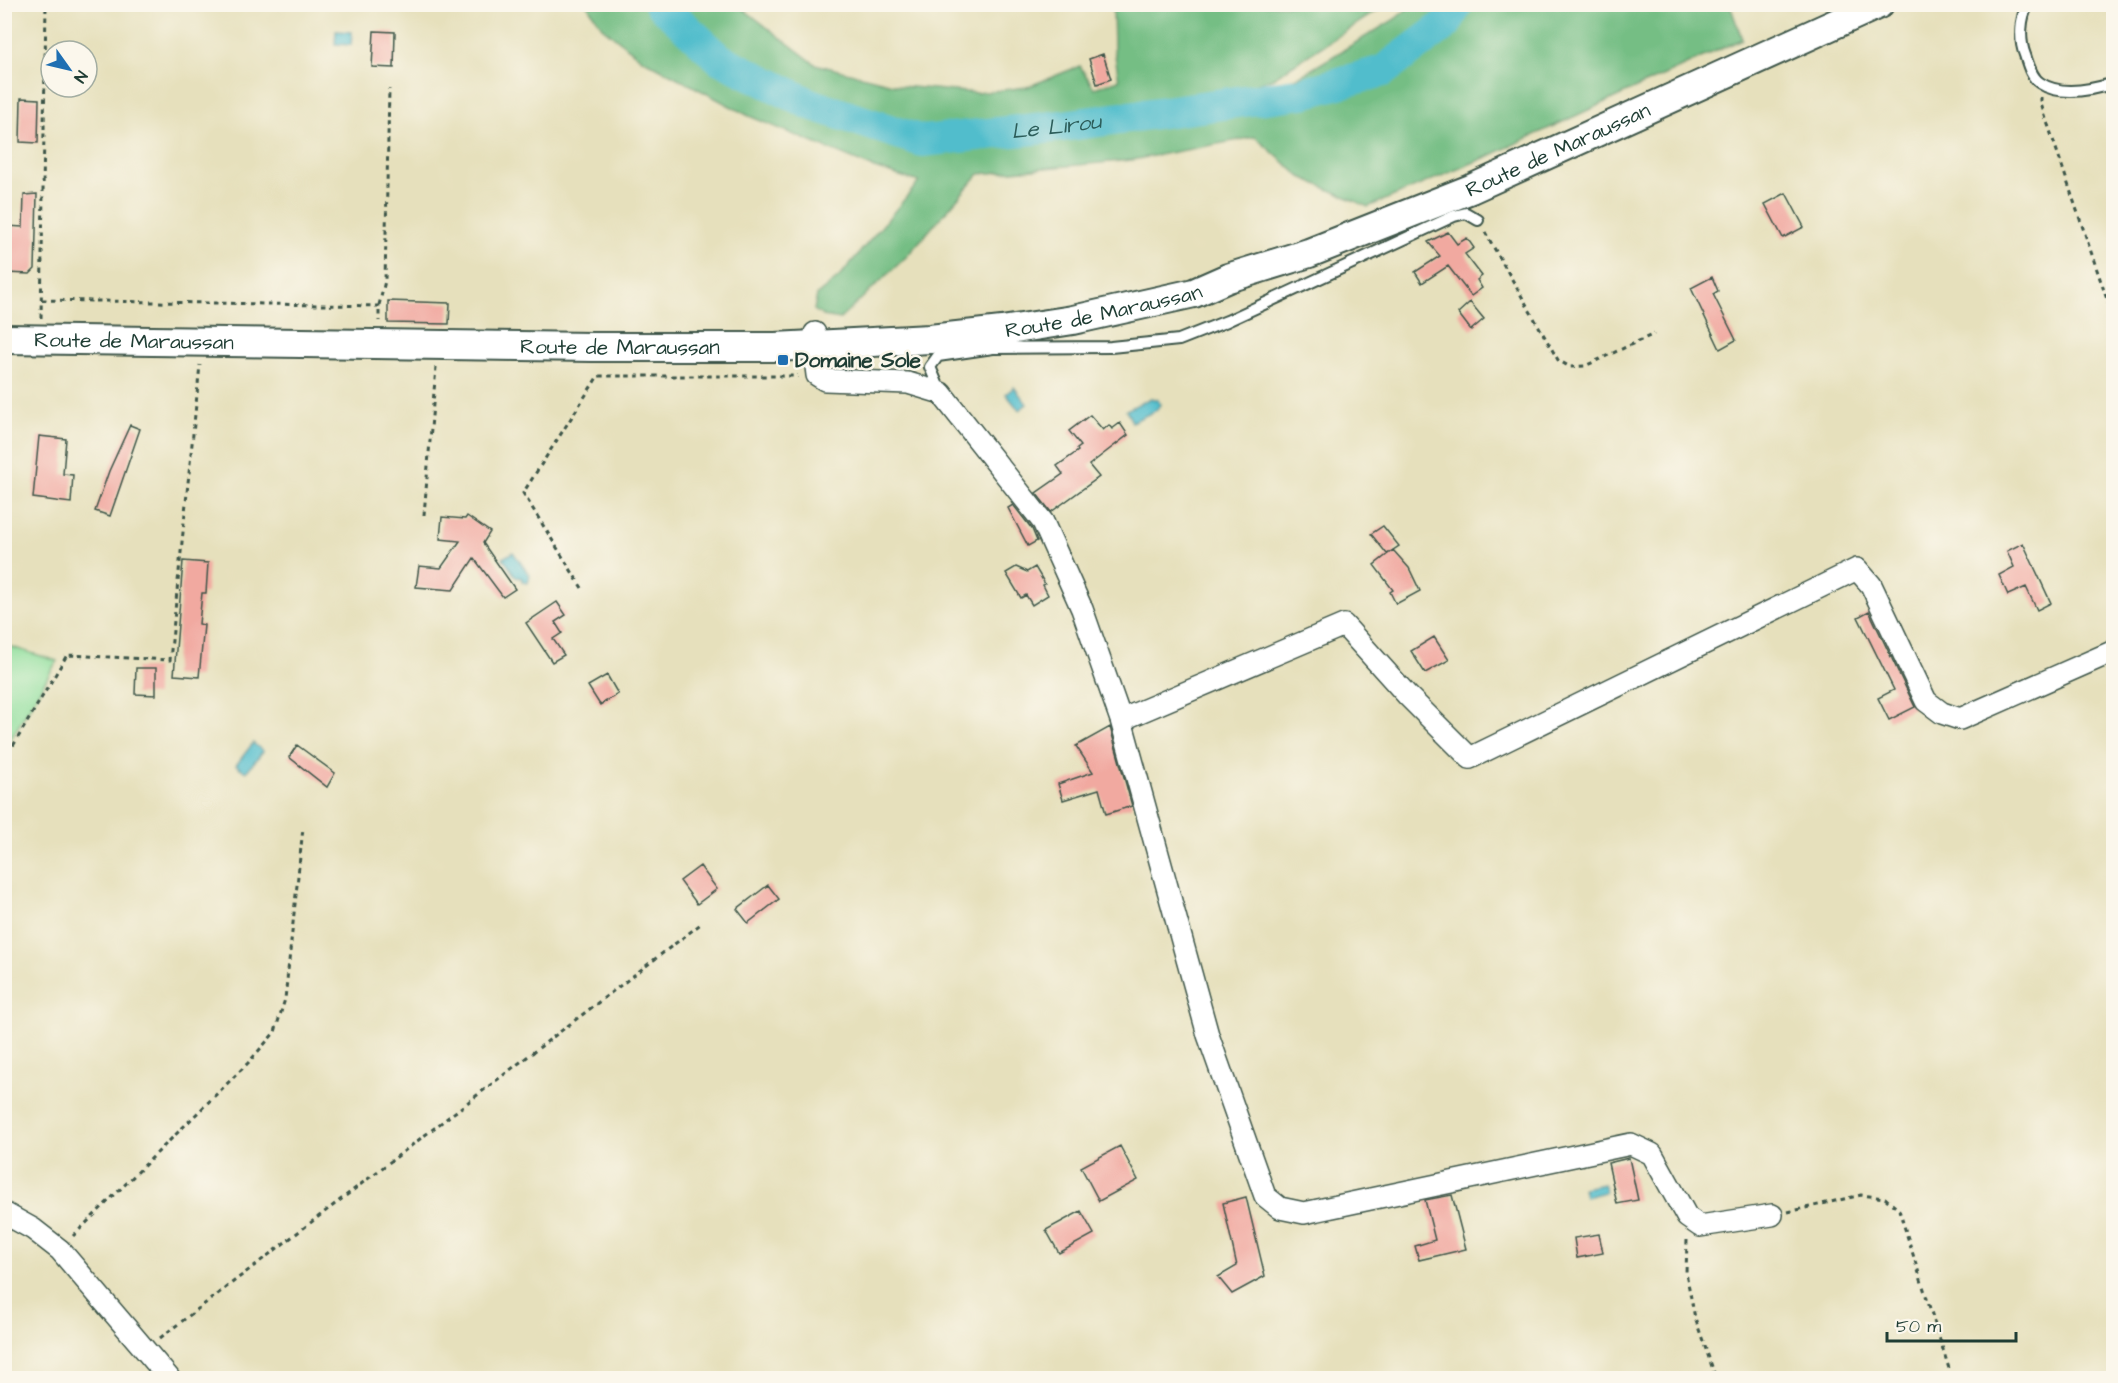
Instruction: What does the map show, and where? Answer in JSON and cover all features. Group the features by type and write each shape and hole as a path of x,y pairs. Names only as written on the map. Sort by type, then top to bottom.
{"main road":[{"name":"Route de Maraussan","path":"4,339 677,348 815,339 905,326 1035,312 1228,278 1309,253 1472,189 1879,4"},
{"name":"Route de Maraussan","path":"4,329 815,339"}],"street":[{"path":"815,339 817,375 825,380 908,383 941,393 1043,522 1082,609 1121,720 1208,1035 1265,1196 1280,1208 1304,1213 1631,1144 1652,1154 1687,1217 1700,1226 1772,1215"},
{"path":"1121,720 1344,625 1407,695 1470,758 1857,568 1871,585 1926,701 1942,712 1960,719 2114,651"},
{"path":"4,1213 33,1230 60,1250 169,1378"}],"lane":[{"path":"2028,4 2020,42 2031,72 2040,83 2064,91 2092,90 2114,83"},
{"path":"941,393 930,367 938,356 993,348 1111,347 1179,340 1227,321 1454,216 1466,213 1478,220"}],"path":[{"path":"40,329 46,4"},
{"path":"2040,83 2041,104 2114,320"},
{"path":"378,335 379,306 385,281 388,89"},
{"path":"1478,220 1558,360 1570,367 1585,366 1654,334"},
{"path":"42,300 379,306"},
{"path":"4,761 67,655 170,660 202,342"},
{"path":"424,514 438,345"},
{"path":"582,588 523,493 598,376 817,375"},
{"path":"60,1250 240,1071 275,1032 285,999 303,828"},
{"path":"144,1350 702,923"},
{"path":"1772,1215 1861,1195 1885,1198 1899,1210 1952,1378"},
{"path":"1687,1217 1686,1273 1695,1318 1716,1378"}],"green space":[{"path":"587,5 738,5 815,64 900,86 977,93 1027,87 1080,66 1094,88 1119,80 1114,49 1113,5 1386,5 1273,78 1232,92 934,140 935,147 1223,109 1302,75 1395,19 1412,5 1730,5 1742,39 1489,156 1368,207 1301,177 1255,137 1132,160 979,174 906,257 840,319 823,316 814,310 817,295 839,277 919,182 874,168 749,116 642,59 602,27"},
{"path":"4,645 57,661 5,749"}],"water":[{"path":"336,31 352,32 351,45 335,44"},
{"path":"1014,387 1027,404 1019,410 1006,394"},
{"path":"1151,398 1158,400 1160,404 1157,410 1132,422 1126,410"},
{"path":"513,552 530,576 528,583 516,577 503,558"},
{"path":"253,743 263,751 246,772 236,765"},
{"path":"1604,1184 1605,1192 1585,1197 1583,1188"}],"building":[{"path":"374,31 395,32 394,68 372,67"},
{"path":"1103,54 1111,79 1097,84 1089,59"},
{"path":"21,98 39,99 38,143 20,142"},
{"path":"1786,193 1804,227 1783,238 1765,204"},
{"path":"37,194 35,269 30,274 6,273 7,226 23,227 24,195"},
{"path":"1448,232 1457,244 1467,238 1474,248 1465,254 1482,276 1477,280 1482,288 1471,296 1448,266 1422,283 1415,272 1440,256 1428,242"},
{"path":"1712,277 1718,291 1713,294 1736,340 1720,349 1691,288"},
{"path":"388,301 450,303 449,324 388,323"},
{"path":"1470,302 1484,319 1471,330 1458,313"},
{"path":"1090,415 1103,430 1109,425 1112,429 1120,423 1128,435 1089,465 1099,477 1051,512 1036,493 1063,474 1057,466 1078,451 1077,449 1081,446 1069,431"},
{"path":"130,425 140,429 110,516 95,511 109,471"},
{"path":"39,436 66,439 63,474 73,475 71,503 33,498"},
{"path":"1011,502 1032,529 1037,541 1028,546 1008,508 1013,505"},
{"path":"467,516 490,532 483,543 515,589 503,597 474,558 453,590 416,587 419,566 441,568 460,541 440,539 442,517 465,519"},
{"path":"1383,526 1399,546 1387,554 1371,534"},
{"path":"2023,543 2051,603 2037,610 2026,587 2008,595 1999,575 2014,567 2007,551"},
{"path":"1393,550 1409,568 1420,591 1396,604 1390,592 1393,590 1374,565"},
{"path":"183,561 208,563 206,593 202,593 199,624 204,625 199,677 174,675"},
{"path":"1016,567 1027,572 1035,567 1045,584 1043,585 1048,595 1032,605 1026,595 1021,598 1006,573"},
{"path":"557,602 566,615 555,622 562,633 553,639 564,655 552,662 526,623"},
{"path":"1869,611 1915,707 1889,720 1878,698 1894,690 1858,617"},
{"path":"1434,637 1449,660 1425,673 1411,651"},
{"path":"136,668 156,668 156,695 135,694"},
{"path":"607,675 618,694 600,705 588,686"},
{"path":"1110,727 1132,806 1106,814 1099,789 1063,800 1058,784 1093,772 1076,746"},
{"path":"297,745 335,773 327,787 289,757"},
{"path":"700,866 717,889 697,904 680,881"},
{"path":"768,885 779,899 748,923 737,909"},
{"path":"1120,1146 1138,1180 1099,1201 1081,1167"},
{"path":"1629,1158 1638,1200 1617,1204 1608,1163"},
{"path":"1452,1195 1466,1249 1419,1260 1415,1246 1435,1240 1425,1200"},
{"path":"1246,1197 1265,1276 1232,1294 1218,1277 1237,1266 1223,1203"},
{"path":"1081,1211 1094,1234 1059,1253 1046,1230"},
{"path":"1599,1234 1603,1253 1577,1258 1574,1238"}],"waterway":[{"name":"Le Lirou","path":"660,4 720,59 810,104 922,141 1063,126 1303,93 1383,71 1446,24 1457,4"}],"place":[{"name":"Domaine Sole","path":"783,360"}]}
